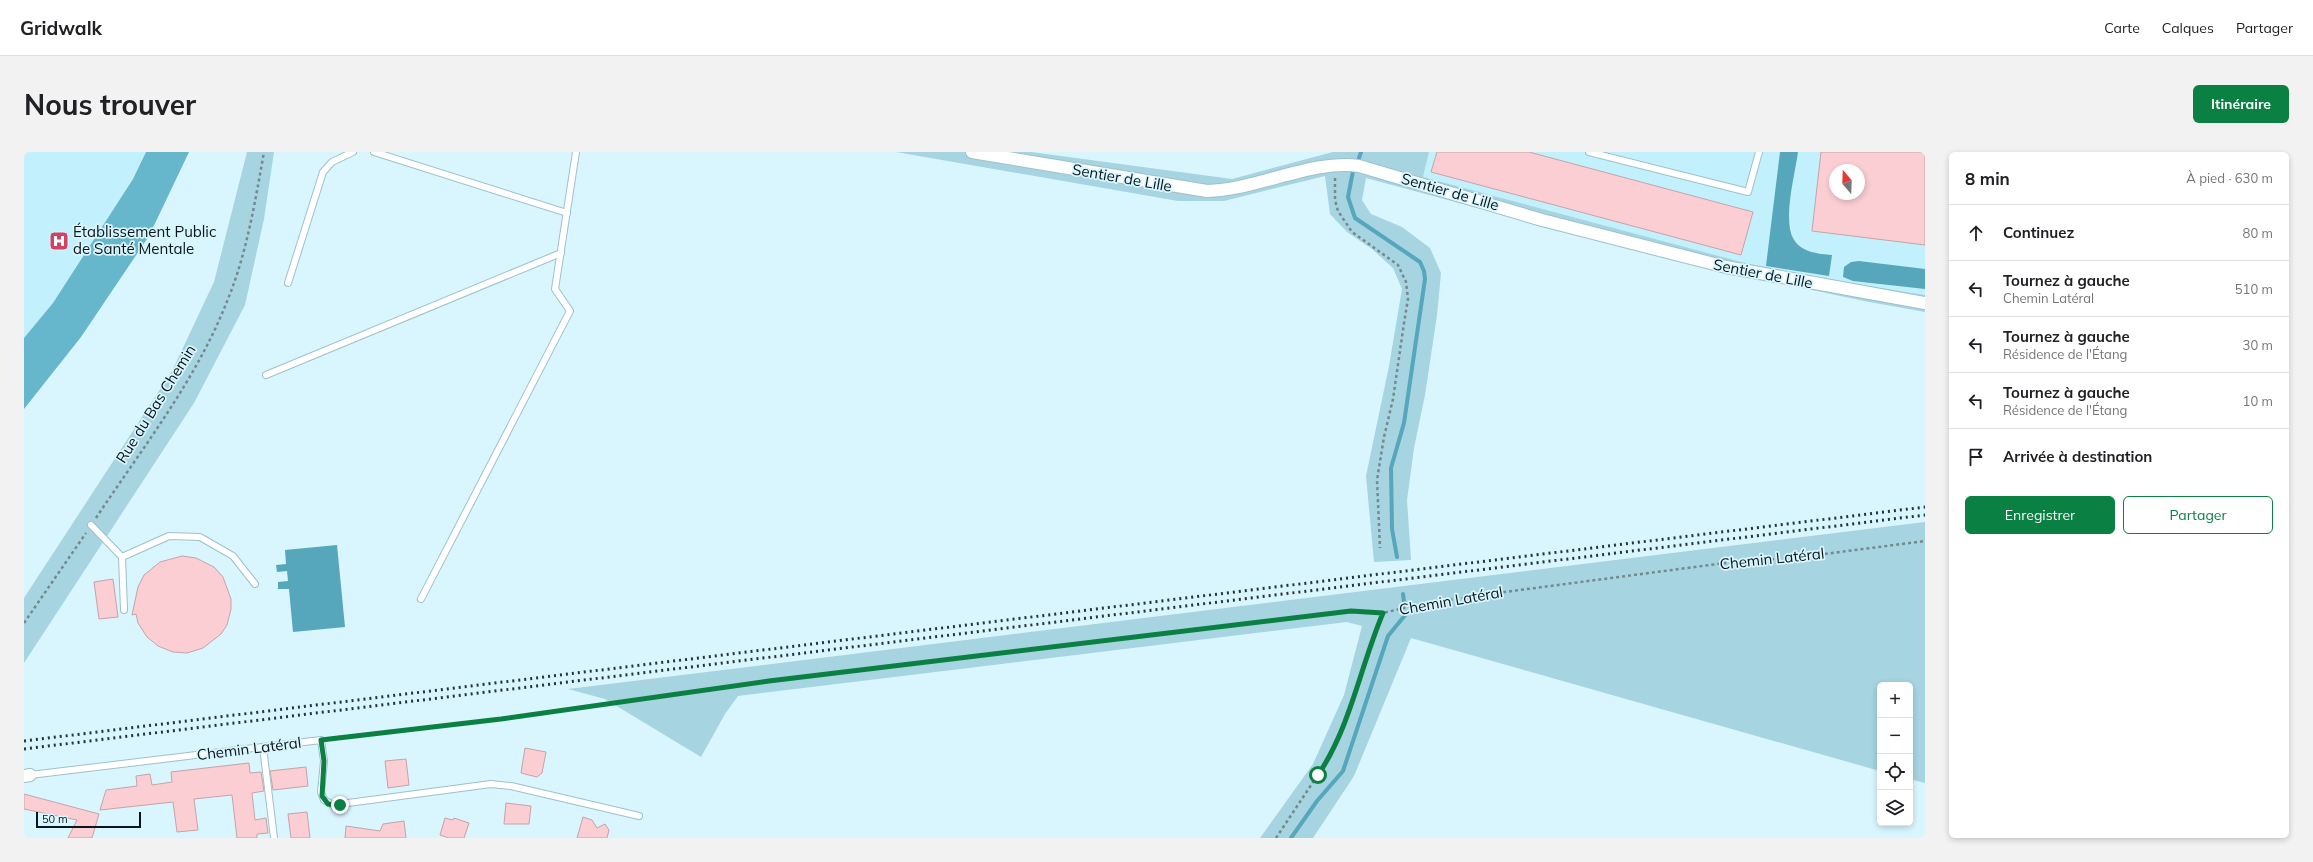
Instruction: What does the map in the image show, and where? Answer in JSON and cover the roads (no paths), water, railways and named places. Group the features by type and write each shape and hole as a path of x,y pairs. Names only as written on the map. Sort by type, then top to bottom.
{"street":[{"name":"Sentier de Lille","path":"972,152 1180,188 1207,191 1235,189 1337,165 1366,167 1550,222 1726,267 1925,303"}],"lane":[{"path":"288,283 323,172 332,162 353,152"},
{"path":"374,152 567,213"},
{"path":"421,599 570,311 555,289 576,152"},
{"path":"1589,152 1748,192 1759,152"},
{"path":"266,374 561,253"},
{"path":"91,525 122,557 124,610"},
{"path":"122,557 169,536 200,537 233,556 255,584"},
{"name":"Chemin Latéral","path":"27,775 321,740 324,761 321,792 324,800 334,805 491,784 511,786 640,816"},
{"path":"263,747 274,838"}],"waterway":[{"path":"1359,158 1361,152"},
{"path":"1353,171 1348,197 1355,218 1420,262 1424,271 1425,279 1404,423 1391,468 1392,529 1397,557"},
{"path":"1403,594 1404,602"},
{"path":"1291,838 1317,801 1343,771 1388,636 1406,614"}],"railway":[{"path":"24,741 1925,507"},
{"path":"24,749 1925,515"}],"place":[{"name":"Établissement Public de Santé Mentale","path":"59,241"}]}
